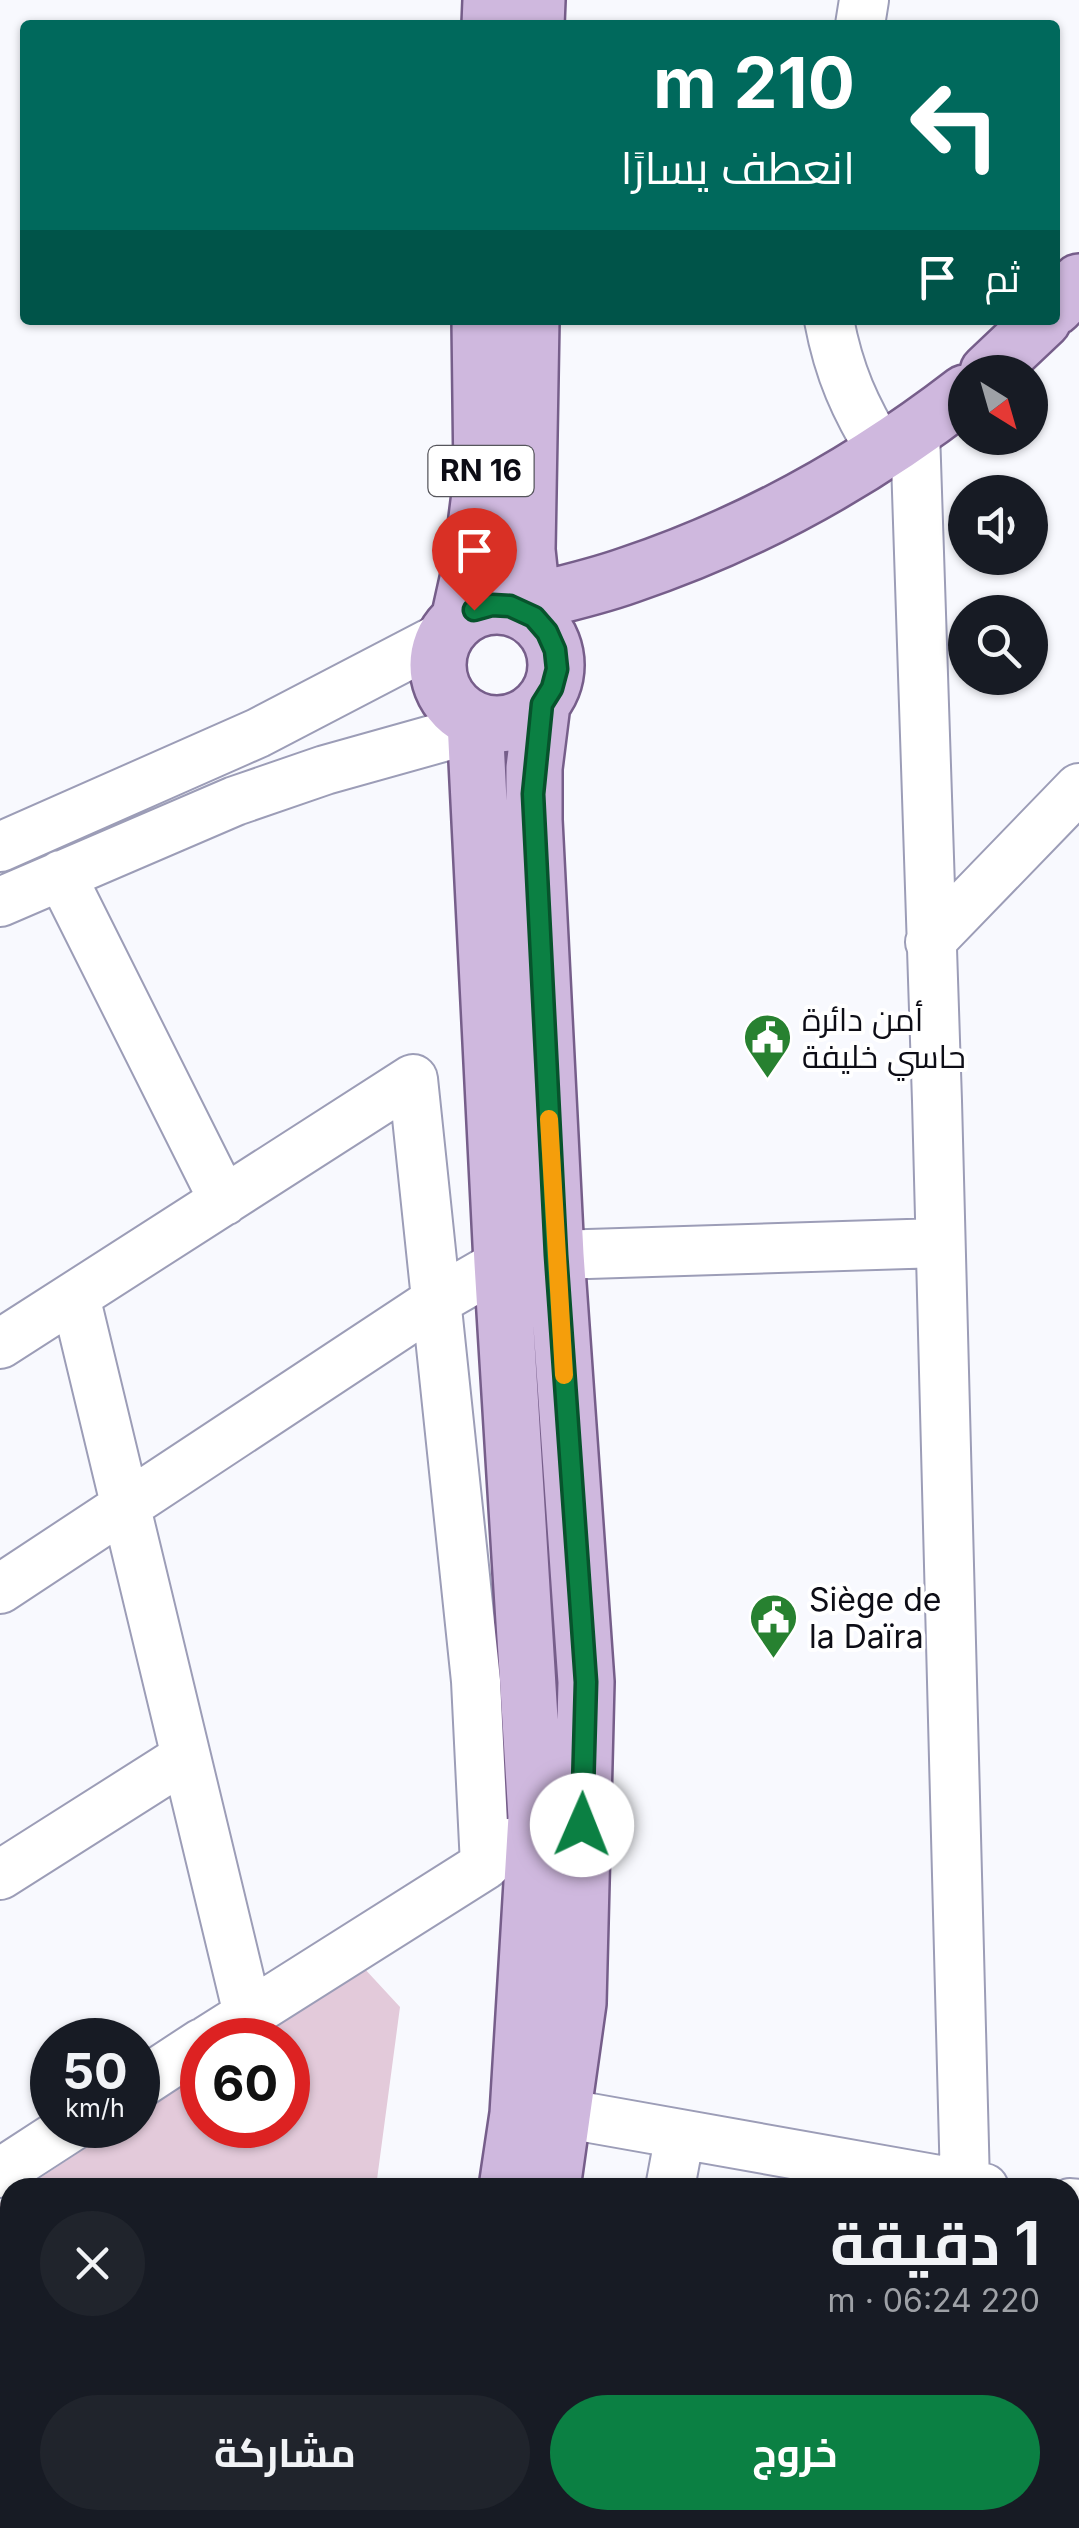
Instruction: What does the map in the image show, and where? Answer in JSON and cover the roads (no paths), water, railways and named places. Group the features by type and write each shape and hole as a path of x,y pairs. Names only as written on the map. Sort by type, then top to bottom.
{"main road":[{"path":"1060,303 1079,282"},
{"name":"RN 16","path":"452,627 471,566 482,478 480,325"},
{"name":"RN 16","path":"525,608 531,325"},
{"path":"1006,355 1038,325"},
{"path":"660,564 589,633 550,687 518,721 479,725 448,700 437,668 452,627 474,610 492,605 525,608 660,564 791,505 899,443 948,406"},
{"path":"525,608 547,632 555,650 533,794 556,1255 586,1682 578,2003 553,2178"},
{"path":"479,725 502,1263 502,1681 536,1817 518,2114 508,2178"}],"street":[{"path":"829,325 836,359 854,406 899,443 930,942 974,2178"},
{"path":"0,846 258,733 452,627"},
{"path":"0,902 284,784 479,725"},
{"path":"930,942 1079,788"},
{"path":"61,875 224,1201"},
{"path":"0,1344 413,1079 436,1300 502,1681 485,1865"},
{"path":"556,1255 940,1243"},
{"path":"0,1589 436,1300 502,1263"},
{"path":"76,1296 248,2014"},
{"path":"502,1681 586,1682"},
{"path":"0,1875 186,1756"},
{"path":"242,2018 485,1865 536,1817"},
{"path":"562,2113 929,2178"},
{"path":"672,2178 680,2134"},
{"path":"0,2172 38,2148"}],"place":[{"name":"أمن دائرة حاسي خليفة","path":"767,1080"},
{"name":"Siège de la Daïra","path":"774,1660"}]}
